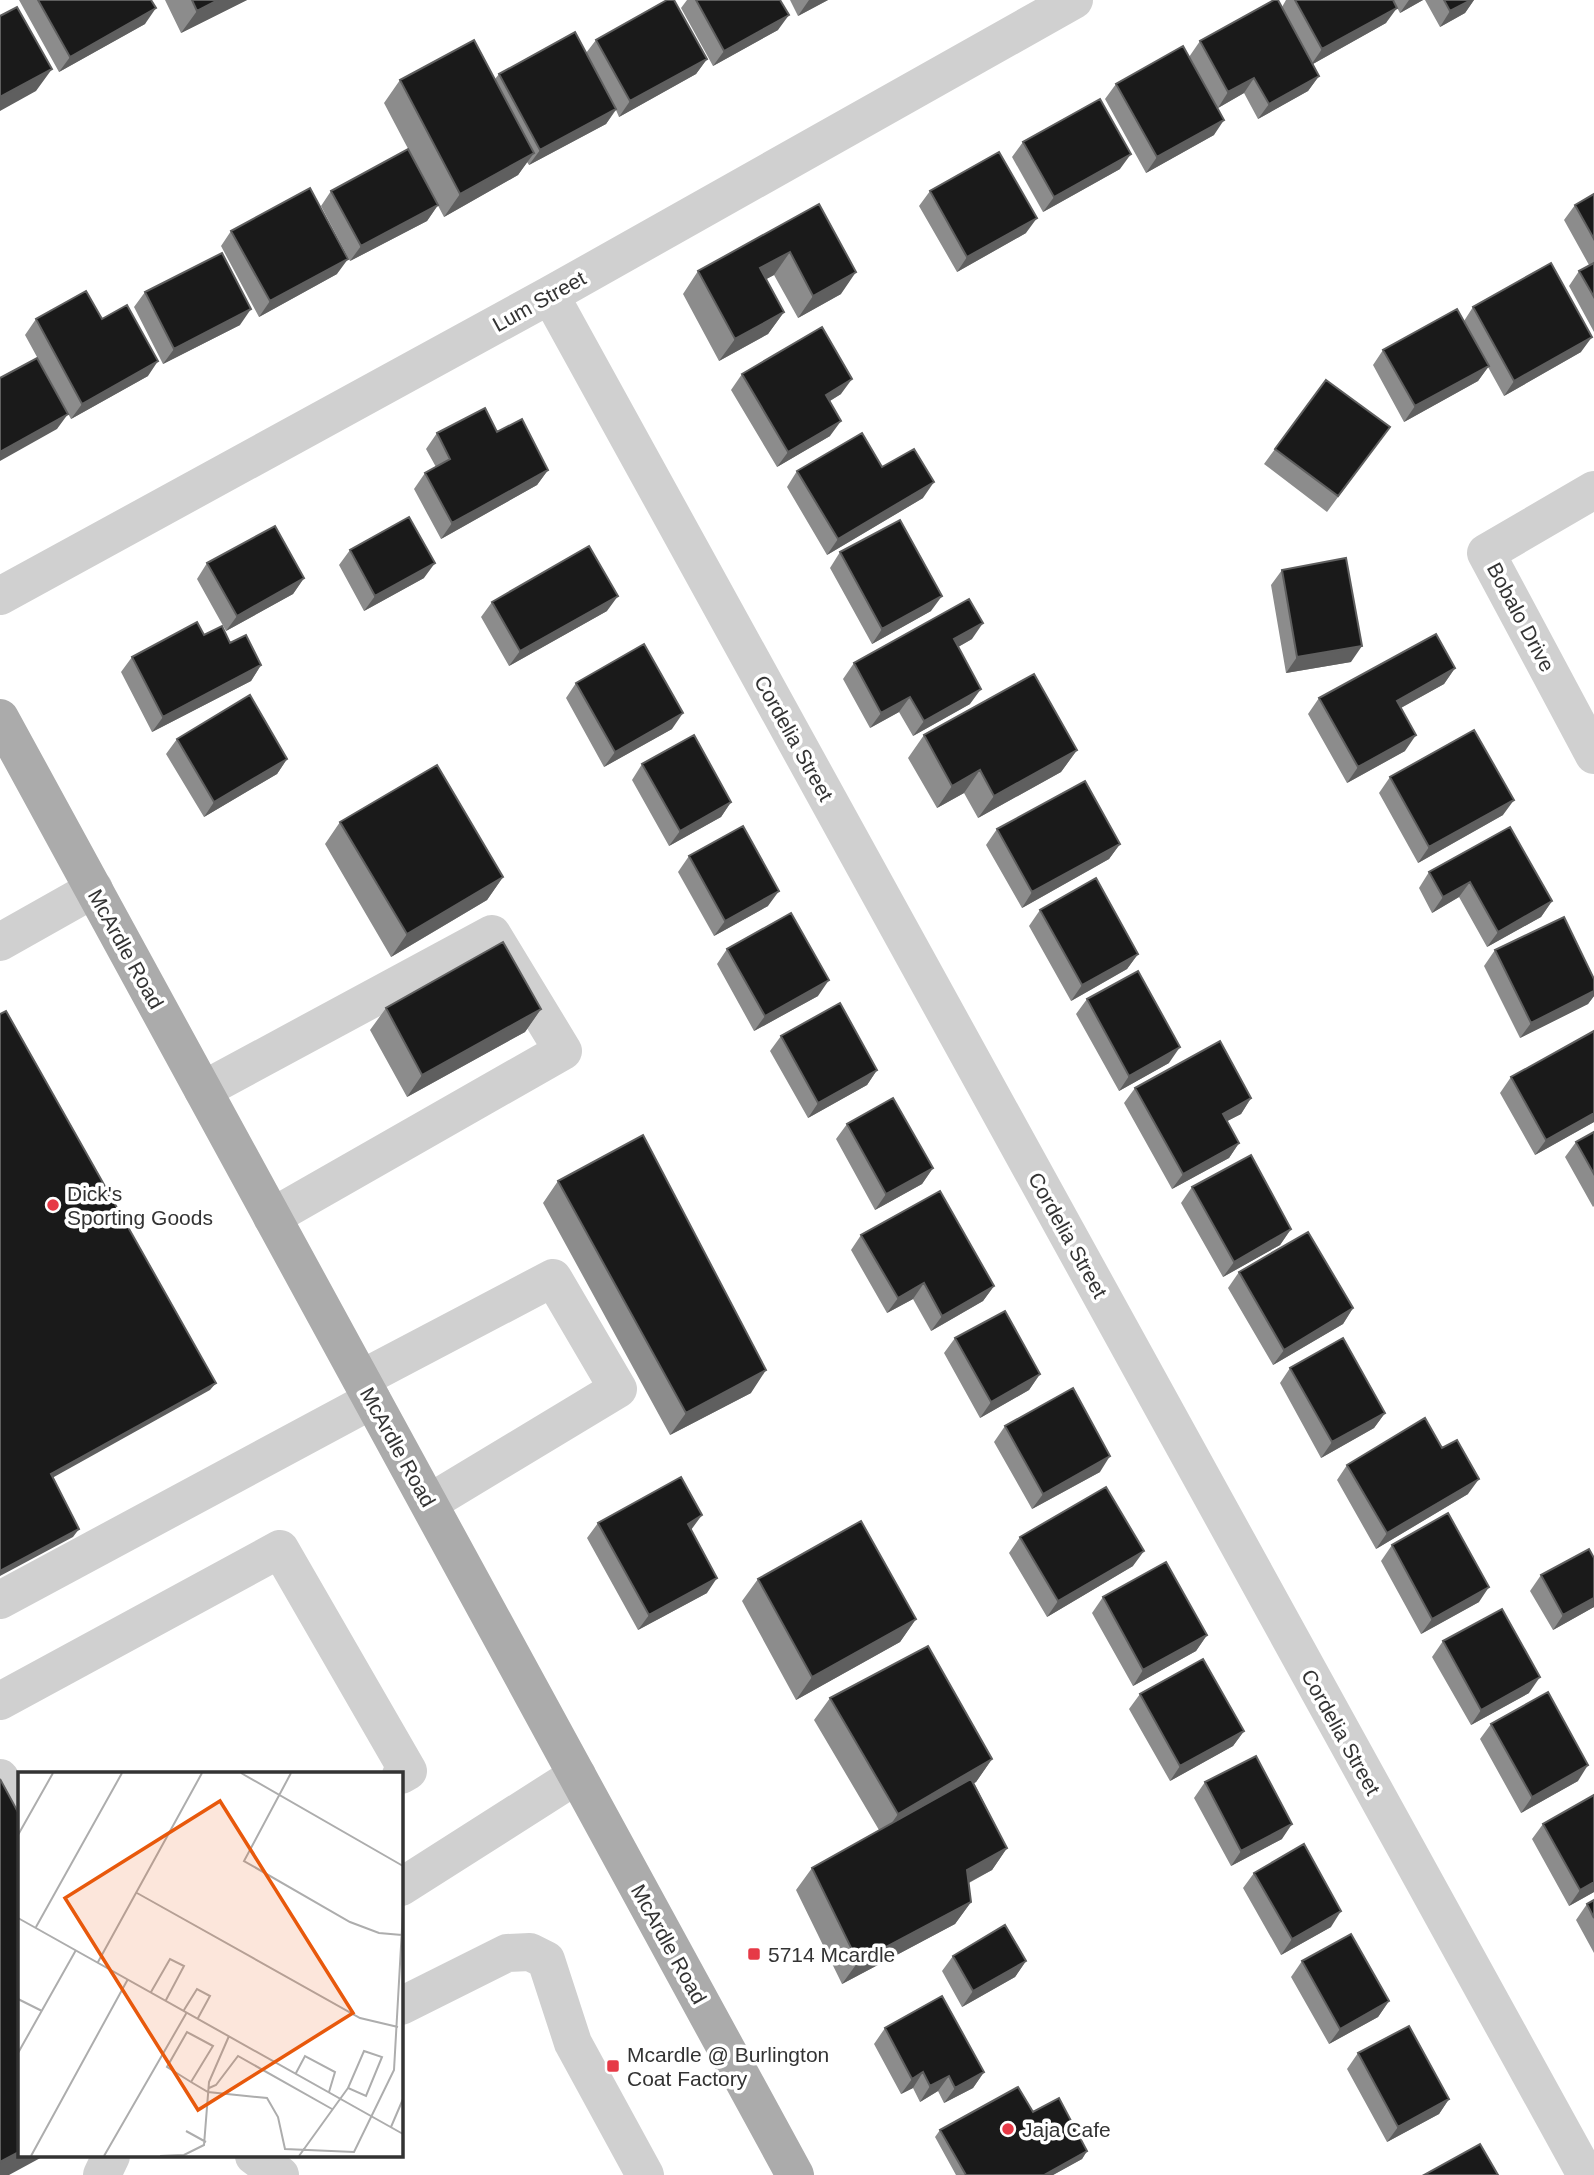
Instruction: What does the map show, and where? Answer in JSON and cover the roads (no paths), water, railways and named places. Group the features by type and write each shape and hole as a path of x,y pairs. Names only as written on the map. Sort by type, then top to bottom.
{"main road":[{"name":"McArdle Road","path":"0,718 795,2175"}],"street":[{"name":"Lum Street","path":"0,596 550,295 1074,0"},
{"name":"Cordelia Street","path":"550,295 1586,2175"},
{"name":"Bobalo Drive","path":"1594,489 1486,553 1594,755"},
{"path":"0,942 94,889"},
{"path":"203,1090 492,934 563,1051 272,1217"},
{"path":"0,1600 366,1390 553,1278 618,1389 429,1503"},
{"path":"0,1701 280,1549 408,1771 402,1774"},
{"path":"402,1886 577,1774"},
{"path":"0,1778 18,1816"},
{"path":"402,2006 508,1953 530,1952 546,1960 573,2043 645,2175"},
{"path":"102,2175 110,2158"},
{"path":"257,2158 280,2175"}],"place":[{"name":"Dick's Sporting Goods","path":"53,1205"},
{"name":"5714 Mcardle","path":"754,1954"},
{"name":"Mcardle @ Burlington Coat Factory","path":"613,2066"},
{"name":"Jaja Cafe","path":"1008,2129"}]}
